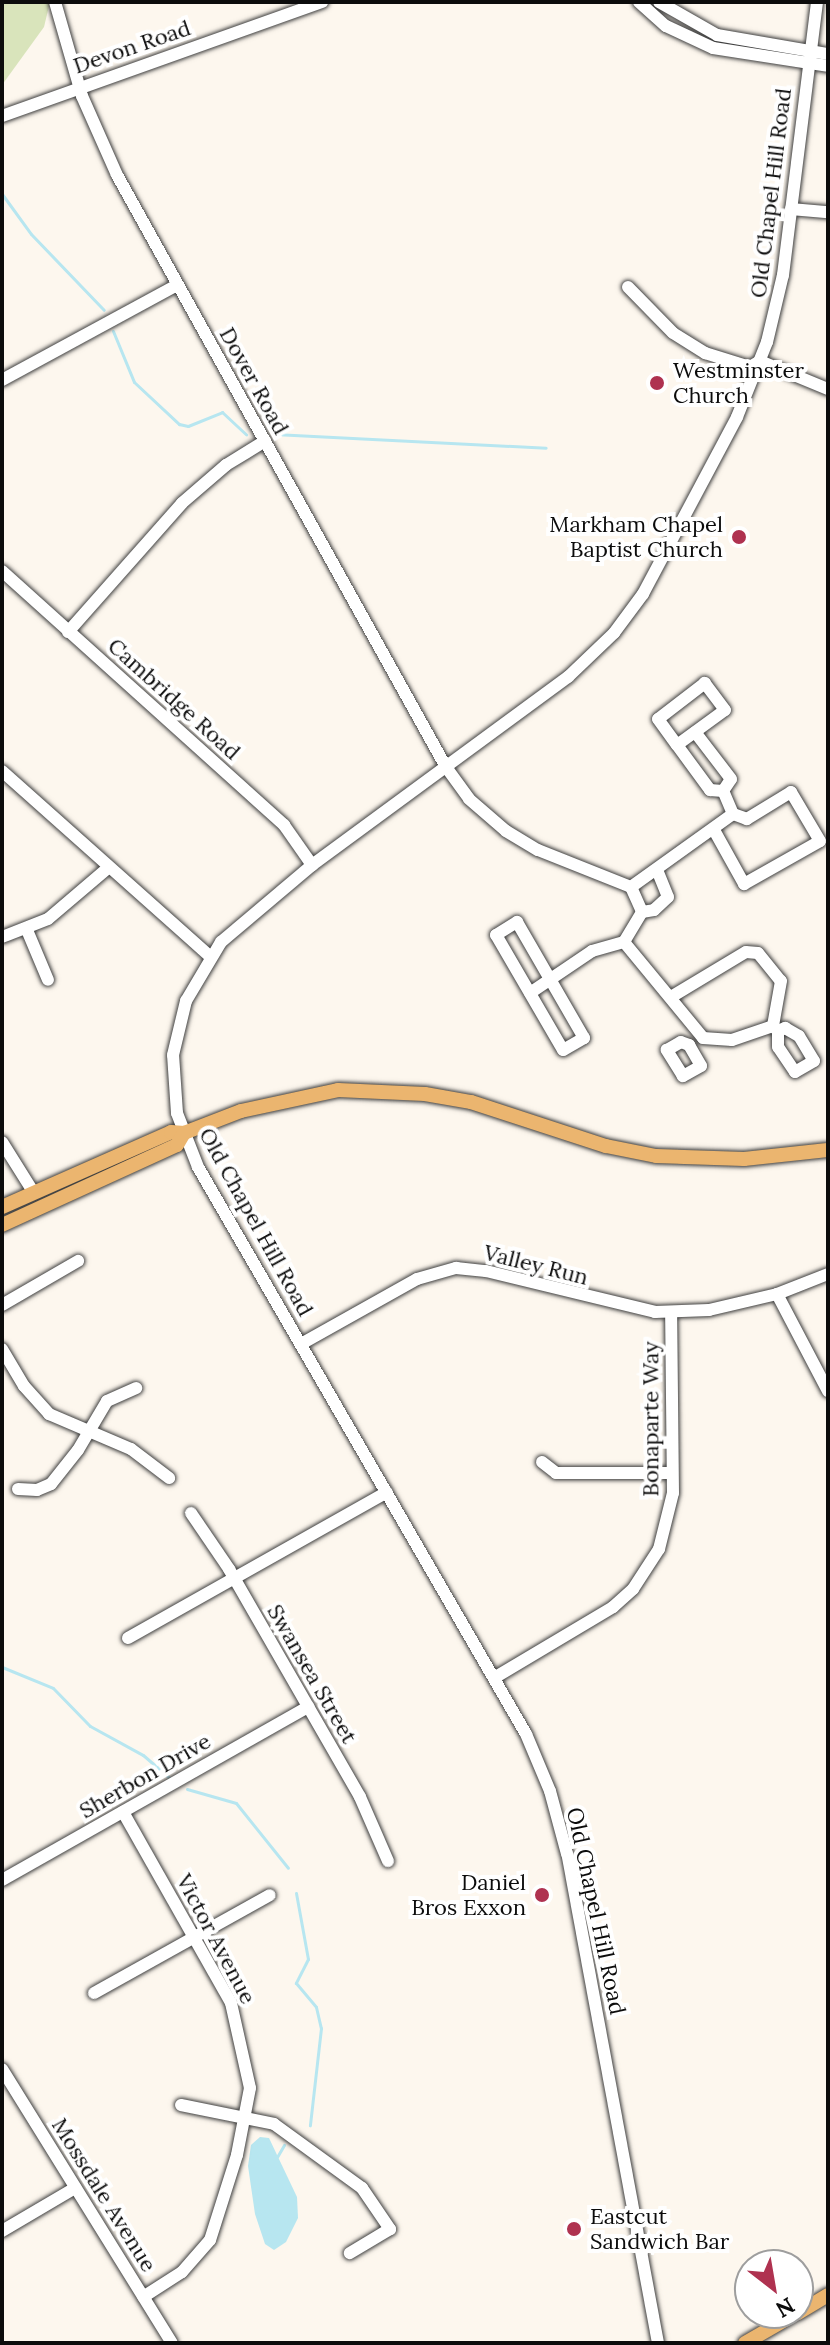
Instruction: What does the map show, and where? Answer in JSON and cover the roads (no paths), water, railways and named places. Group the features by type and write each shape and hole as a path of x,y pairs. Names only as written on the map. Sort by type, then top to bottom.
{"main road":[{"path":"2,1207 171,1132 184,1133 241,1111 307,1095 388,1091 471,1102 593,1142 656,1156 712,1161 828,1150"},
{"path":"2,1225 177,1145 184,1133"},
{"path":"745,2343 770,2329"}],"street":[{"name":"Dover Road","path":"55,2 79,86 117,175 446,767 469,799 506,831 538,850 631,887"},
{"name":"Devon Road","path":"2,116 79,86 322,2"},
{"path":"639,2 666,26 713,48 808,58 828,54"},
{"path":"659,2 717,35 828,66"},
{"name":"Old Chapel Hill Road","path":"658,2343 559,1824 531,1744 301,1344 184,1133 173,1088 174,1046 186,1001 210,956 260,905 568,677 626,618 679,529 761,361 781,288 817,2"},
{"path":"791,209 828,212"},
{"path":"2,380 177,285"},
{"path":"628,287 667,327 700,350 746,366 761,361 828,389"},
{"path":"68,632 182,503 226,465 265,441"},
{"name":"Cambridge Road","path":"2,571 284,825 312,865"},
{"path":"677,745 725,710 705,683 658,719 677,745 710,790 723,791"},
{"path":"695,732 731,779 723,791"},
{"path":"2,771 210,956"},
{"path":"723,791 733,814"},
{"path":"714,830 744,884 820,841 791,792 754,818 733,814"},
{"path":"642,912 631,887 658,872 733,814"},
{"path":"2,937 27,930 67,906 109,867"},
{"path":"530,993 592,951 624,942 642,912 654,910 668,897 658,872"},
{"path":"517,922 584,1038 563,1050 530,993 496,935 517,922"},
{"path":"27,930 48,980"},
{"path":"624,942 671,997 693,1040 732,1040 775,1028 781,981 758,953 746,952 671,997"},
{"path":"2,1142 34,1193"},
{"path":"2,1305 78,1261"},
{"name":"Valley Run","path":"301,1344 417,1279 456,1268 486,1271 635,1310 671,1313 777,1294 828,1274"},
{"path":"777,1294 828,1391"},
{"name":"Bonaparte Way","path":"494,1678 594,1621 633,1589 655,1557 669,1523 672,1473 671,1313"},
{"path":"2,1349 41,1407 88,1435 131,1449 169,1478"},
{"path":"18,1489 37,1490 51,1484 88,1435 107,1401 136,1388"},
{"path":"542,1462 556,1473 672,1473"},
{"path":"128,1638 387,1492"},
{"name":"Swansea Street","path":"191,1513 235,1578 364,1804 388,1861"},
{"name":"Sherbon Drive","path":"2,1880 308,1707"},
{"name":"Victor Avenue","path":"123,1812 236,2016 248,2073 246,2117 210,2240 182,2272 143,2297"},
{"path":"94,1993 270,1895"},
{"name":"Mossdale Avenue","path":"2,2069 172,2343"},
{"path":"181,2105 274,2124 314,2150 369,2195 394,2233 350,2253"},
{"path":"2,2231 75,2188"}],"water":[{"path":"260,2137 269,2138 297,2197 298,2218 286,2242 274,2250 265,2244 255,2214 248,2166 251,2145"}],"waterway":[{"path":"2,194 31,234 104,310"},
{"path":"113,331 134,382 179,424 188,426 222,412 246,434"},
{"path":"274,434 546,448"},
{"path":"2,1667 53,1688 90,1726 143,1755 169,1778"},
{"path":"187,1789 236,1803 288,1868"},
{"path":"296,1893 308,1959 296,1983 316,2007 321,2028 310,2125"},
{"path":"277,2157 284,2145"}],"place":[{"name":"Westminster Church","path":"657,383"},
{"name":"Markham Chapel Baptist Church","path":"739,537"},
{"name":"Daniel Bros Exxon","path":"542,1895"},
{"name":"Eastcut Sandwich Bar","path":"574,2229"}]}
